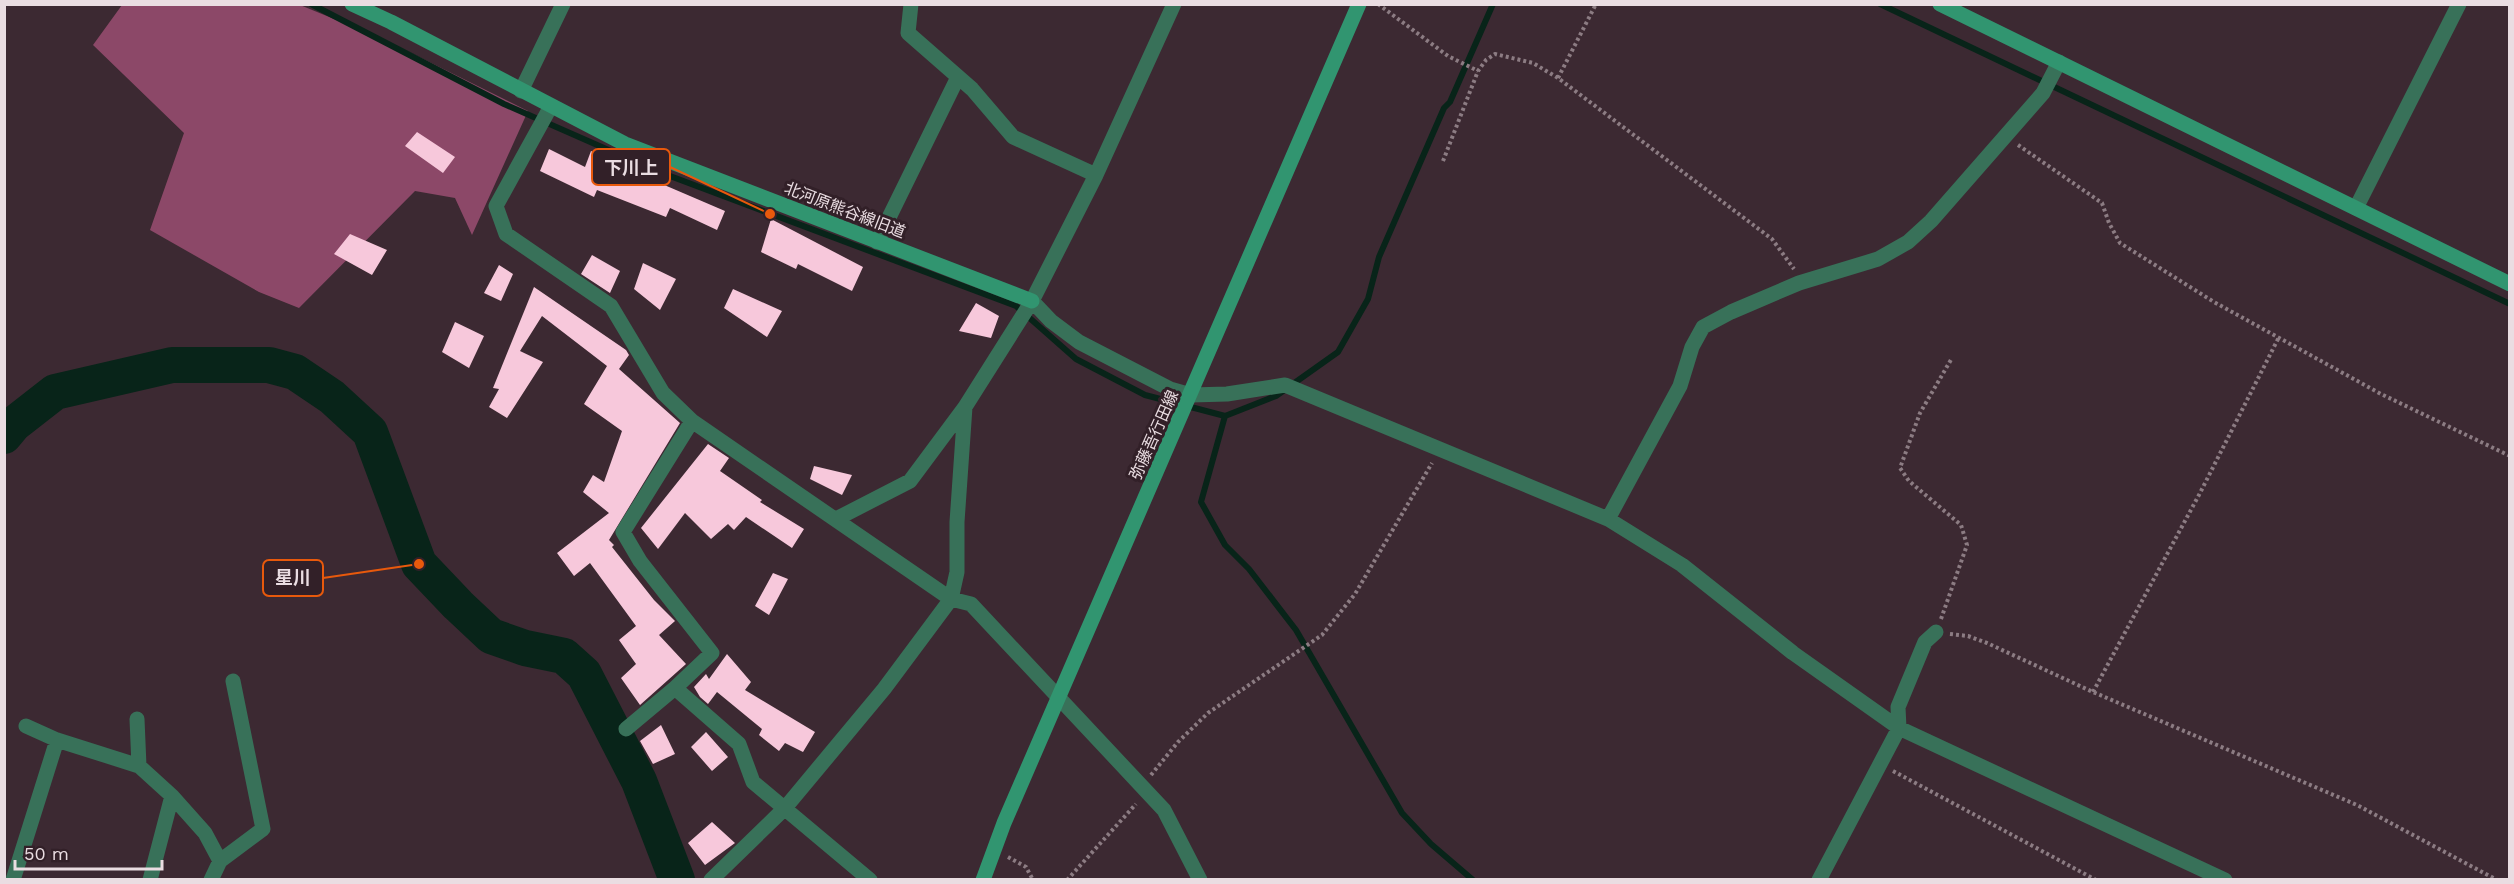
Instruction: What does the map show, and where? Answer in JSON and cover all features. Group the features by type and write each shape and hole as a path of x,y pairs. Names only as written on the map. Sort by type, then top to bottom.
{"street":[{"name":"北河原熊谷線旧道","path":"352,4 392,22 625,144 1032,300"},
{"path":"521,91 563,4"},
{"path":"911,4 908,33 972,89 1013,137 1096,175"},
{"path":"836,519 910,481 965,407 1032,300 1096,175 1174,4"},
{"name":"弥藤吾行田線","path":"983,879 1058,699 1359,4"},
{"path":"1940,4 2510,284"},
{"path":"2356,208 2458,4"},
{"path":"1608,519 1680,386 1692,347 1703,327 1731,312 1799,283 1878,259 1908,242 1931,221 2043,93 2059,62"},
{"path":"877,242 958,77"},
{"path":"550,106 496,206 506,234 611,306 663,393 692,421 951,599 971,604 1164,810 1200,879"},
{"path":"1032,300 1051,321 1079,342 1170,389 1191,395 1227,394 1285,386 1608,519 1682,565 1793,653 1899,728 2225,879"},
{"path":"711,879 785,808 884,689 951,599 957,572 958,501 965,407"},
{"path":"626,729 712,653 640,561 623,532 692,421"},
{"path":"1819,879 1899,728 1898,707 1925,642 1936,632"},
{"path":"211,879 220,861 263,829 233,681"},
{"path":"675,688 739,744 753,782 870,879"},
{"path":"137,719 139,766"},
{"path":"26,726 57,740 139,766 172,796 205,833 220,861"},
{"path":"13,879 57,740"},
{"path":"150,879 172,796"}],"path":[{"path":"1378,4 1448,56 1478,71"},
{"path":"1558,78 1596,4"},
{"path":"1443,161 1478,71 1486,60 1495,54 1533,63 1558,78 1772,239 1791,263 1799,283"},
{"path":"2005,136 2102,203 2109,223 2120,243 2214,302 2381,394 2510,456"},
{"path":"2093,692 2200,493 2279,337"},
{"path":"1952,358 1920,413 1900,468 1908,481 1961,525 1967,544 1936,632 1968,636 1988,642 2093,692 2357,805 2498,879"},
{"path":"1067,879 1144,790 1178,742 1208,713 1322,635 1355,594 1440,449"},
{"path":"1880,764 2096,879"},
{"path":"993,851 1020,862 1033,879"}],"shaded area":[{"path":"122,5 300,5 383,39 528,111 472,235 455,198 415,191 299,308 259,292 150,230 184,133 93,45"}],"building":[{"path":"417,132 455,157 443,173 405,146"},
{"path":"549,149 585,167 591,151 613,163 725,211 717,230 670,208 666,217 597,190 594,197 540,171"},
{"path":"771,219 863,267 852,291 798,264 796,269 761,252"},
{"path":"350,234 387,250 372,275 334,254"},
{"path":"592,255 620,271 610,293 581,274"},
{"path":"643,263 676,279 660,310 634,289"},
{"path":"499,265 513,274 501,301 484,293"},
{"path":"534,287 626,350 629,355 619,369 680,423 609,540 614,545 612,547 654,600 675,621 659,635 686,664 640,705 621,678 636,664 619,640 636,626 590,563 574,576 557,553 609,513 583,492 593,475 604,482 622,431 584,404 607,366 542,316 520,351 543,362 507,418 489,407 499,389 493,388"},
{"path":"733,289 782,311 767,337 724,308"},
{"path":"976,303 999,316 991,338 959,331"},
{"path":"455,322 484,336 469,368 442,352"},
{"path":"708,444 729,458 720,471 762,500 760,502 804,529 792,548 746,517 734,530 728,524 711,539 685,513 658,549 641,528"},
{"path":"814,466 852,475 842,495 810,479"},
{"path":"773,573 788,579 769,615 755,606"},
{"path":"727,654 751,682 745,690 815,732 803,752 785,743 779,751 759,735 762,729 717,692 708,704 700,697 694,687 706,674 709,679"},
{"path":"661,725 675,754 653,764 640,741"},
{"path":"706,732 728,757 712,771 691,747"},
{"path":"712,822 735,843 705,865 688,843"}],"waterway":[{"path":"311,4 504,104 654,170 1016,306 1076,359 1145,395 1225,416 1276,396 1338,352 1368,299 1379,257 1444,108 1450,102 1493,4"},
{"path":"1880,4 2510,304"},
{"path":"4,436 14,424 55,392 172,365 269,365 295,372 332,397 370,432 419,564 458,605 491,636 525,648 564,656 584,674 639,781 677,880"},
{"path":"1225,416 1201,502 1225,545 1249,569 1296,630 1402,813 1431,844 1473,880"}],"place":[{"name":"下川上","path":"770,214"},
{"name":"星川","path":"419,564"}]}
